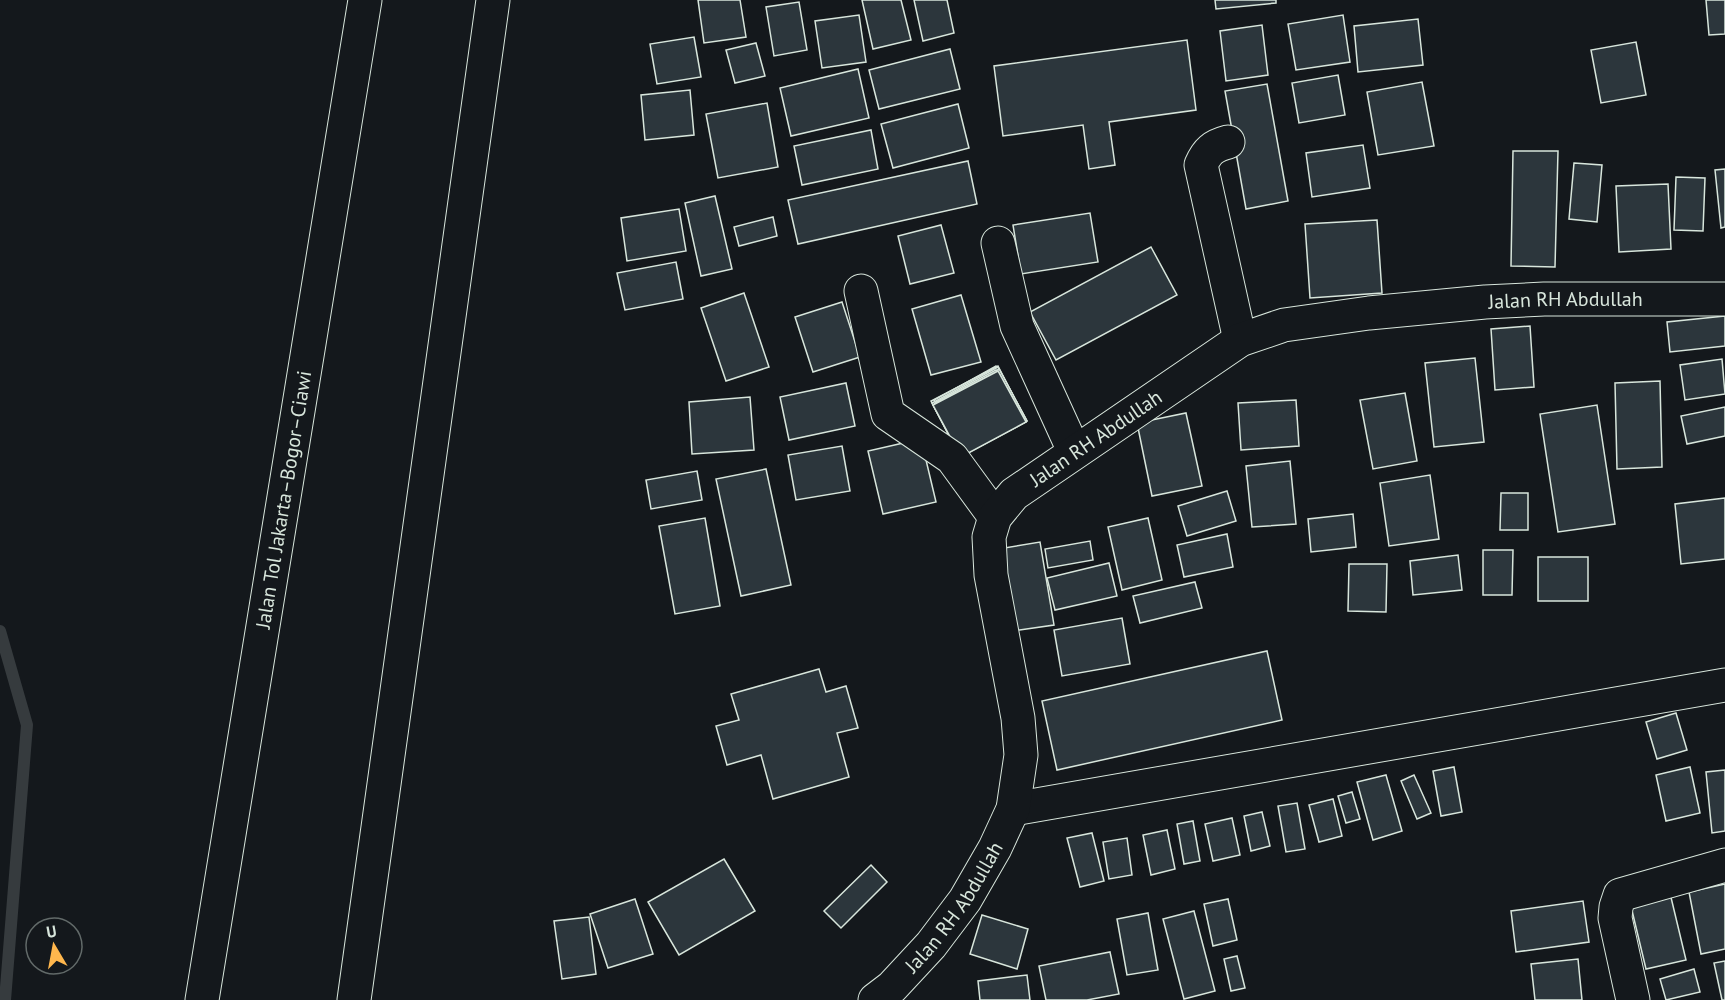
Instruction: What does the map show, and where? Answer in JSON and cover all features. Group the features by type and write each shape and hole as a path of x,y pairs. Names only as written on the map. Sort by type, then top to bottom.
{"main road":[{"name":"Jalan Tol Jakarta–Bogor–Ciawi","path":"202,1000 365,0"},
{"path":"354,1000 493,0"},
{"path":"1228,142 1217,145 1206,152 1201,165 1240,340"},
{"path":"998,243 1017,326 1074,451"},
{"path":"861,291 888,414 952,458 995,517"},
{"name":"Jalan RH Abdullah","path":"891,996 965,900 1014,809 1021,755 1018,717 991,575 989,537 995,517 1014,494 1240,340 1284,326 1369,313 1485,302 1544,299 1725,299"},
{"path":"1014,809 1725,685"},
{"path":"1633,1000 1615,918 1620,895 1725,866"}],"building":[{"path":"698,0 740,0 746,37 704,43"},
{"path":"862,0 901,0 911,40 873,49"},
{"path":"914,0 947,0 954,33 923,41"},
{"path":"1215,0 1276,0 1276,3 1216,9"},
{"path":"1706,0 1725,0 1725,34 1709,35"},
{"path":"799,2 807,50 774,56 766,7"},
{"path":"859,15 866,62 822,68 815,21"},
{"path":"1343,15 1350,62 1296,70 1288,24"},
{"path":"1418,19 1423,65 1358,72 1354,26"},
{"path":"1262,25 1268,75 1226,81 1220,31"},
{"path":"694,37 701,77 657,84 650,44"},
{"path":"1187,40 1196,110 1109,122 1115,165 1089,169 1083,125 1003,136 994,66"},
{"path":"1636,42 1646,95 1601,103 1591,50"},
{"path":"756,43 765,76 735,83 726,50"},
{"path":"950,49 960,89 879,109 869,70"},
{"path":"858,69 869,118 791,136 780,88"},
{"path":"1338,75 1345,115 1299,123 1292,83"},
{"path":"1422,82 1434,146 1378,155 1367,92"},
{"path":"1267,84 1288,201 1246,209 1225,91"},
{"path":"690,90 694,135 645,140 641,95"},
{"path":"767,103 778,167 718,178 706,114"},
{"path":"958,104 969,148 893,168 881,124"},
{"path":"871,130 878,169 802,185 794,146"},
{"path":"1363,145 1370,188 1312,197 1306,153"},
{"path":"1513,151 1558,151 1555,267 1511,266"},
{"path":"968,161 977,204 798,244 788,200"},
{"path":"1574,163 1602,165 1597,222 1569,219"},
{"path":"1725,169 1725,227 1721,228 1715,170"},
{"path":"1676,177 1705,178 1703,231 1674,230"},
{"path":"1668,184 1671,249 1619,252 1616,186"},
{"path":"715,196 732,269 701,276 685,203"},
{"path":"679,209 686,251 627,261 621,218"},
{"path":"1090,213 1098,262 1021,274 1013,225"},
{"path":"773,217 777,236 739,246 734,227"},
{"path":"1377,220 1382,293 1310,298 1305,224"},
{"path":"941,225 954,273 910,284 898,236"},
{"path":"1151,247 1177,295 1056,360 1030,312"},
{"path":"676,262 683,299 625,310 617,273"},
{"path":"744,293 769,367 726,381 701,308"},
{"path":"961,295 981,362 931,375 912,309"},
{"path":"842,302 860,357 813,372 795,317"},
{"path":"1725,316 1725,346 1670,352 1667,322"},
{"path":"1530,326 1534,387 1495,390 1491,329"},
{"path":"1475,358 1484,442 1434,447 1425,363"},
{"path":"1722,359 1725,394 1685,400 1680,365"},
{"path":"996,366 1024,419 960,452 933,401"},
{"path":"998,366 1026,420 959,455 931,401"},
{"path":"996,367 1023,418 961,450 934,400"},
{"path":"998,367 1027,421 960,456 932,403"},
{"path":"999,369 1027,421 963,455 935,403"},
{"path":"996,370 1022,418 962,450 936,402"},
{"path":"998,371 1026,422 962,456 934,404"},
{"path":"998,371 1026,422 961,457 933,405"},
{"path":"1660,381 1662,467 1617,469 1615,383"},
{"path":"846,383 855,426 789,440 780,397"},
{"path":"1405,393 1417,461 1373,469 1360,400"},
{"path":"750,397 754,450 692,454 689,402"},
{"path":"1296,400 1299,446 1241,450 1238,403"},
{"path":"1597,405 1615,524 1558,532 1540,414"},
{"path":"1725,407 1725,436 1687,444 1681,416"},
{"path":"1186,413 1202,486 1152,496 1137,423"},
{"path":"921,439 936,502 883,514 868,451"},
{"path":"842,446 850,491 796,500 788,455"},
{"path":"1290,461 1296,524 1252,527 1246,466"},
{"path":"766,469 791,585 741,596 716,479"},
{"path":"697,471 702,500 651,509 646,480"},
{"path":"1430,475 1439,539 1389,546 1380,483"},
{"path":"1227,491 1236,521 1187,536 1178,506"},
{"path":"1501,493 1528,493 1528,530 1500,530"},
{"path":"1725,498 1725,559 1681,564 1675,504"},
{"path":"1353,514 1356,547 1311,552 1308,519"},
{"path":"705,518 720,606 675,614 659,526"},
{"path":"1148,518 1162,580 1122,590 1108,527"},
{"path":"1227,534 1233,567 1184,577 1177,545"},
{"path":"1090,541 1093,560 1048,568 1045,549"},
{"path":"1040,542 1054,625 1012,631 998,549"},
{"path":"1483,550 1513,550 1512,595 1483,595"},
{"path":"1458,555 1462,590 1413,595 1410,561"},
{"path":"1538,557 1588,557 1588,601 1538,601"},
{"path":"1109,563 1117,596 1055,610 1047,578"},
{"path":"1349,564 1387,564 1386,612 1348,611"},
{"path":"1195,582 1202,608 1140,623 1133,596"},
{"path":"1122,618 1130,664 1062,676 1054,630"},
{"path":"1267,651 1282,720 1057,770 1042,701"},
{"path":"819,669 826,692 846,686 858,728 837,733 849,777 773,799 761,755 727,765 716,726 739,720 731,694"},
{"path":"1676,713 1687,750 1657,759 1646,722"},
{"path":"1454,767 1462,812 1441,816 1433,771"},
{"path":"1690,767 1700,813 1666,821 1656,775"},
{"path":"1725,770 1725,831 1712,833 1706,772"},
{"path":"1386,775 1402,831 1373,840 1357,782"},
{"path":"1414,775 1431,813 1417,819 1401,781"},
{"path":"1352,792 1360,819 1346,823 1338,796"},
{"path":"1333,799 1342,836 1319,842 1309,805"},
{"path":"1297,803 1305,849 1286,852 1278,806"},
{"path":"1262,812 1270,846 1251,851 1244,816"},
{"path":"1232,818 1240,855 1213,861 1205,824"},
{"path":"1193,821 1200,861 1184,864 1177,824"},
{"path":"1167,830 1175,869 1151,875 1143,835"},
{"path":"1092,833 1104,881 1080,887 1067,838"},
{"path":"1127,838 1132,875 1109,879 1103,842"},
{"path":"724,859 755,911 679,955 648,902"},
{"path":"871,865 887,882 841,928 824,911"},
{"path":"1725,884 1725,949 1701,954 1689,892"},
{"path":"1669,889 1686,960 1646,969 1629,898"},
{"path":"635,899 653,954 608,968 590,914"},
{"path":"1228,899 1237,940 1213,946 1204,904"},
{"path":"1583,901 1589,942 1516,952 1511,911"},
{"path":"1194,911 1215,991 1184,999 1163,919"},
{"path":"1148,913 1158,970 1127,975 1117,919"},
{"path":"982,915 1028,929 1017,969 970,954"},
{"path":"589,917 596,974 562,979 554,921"},
{"path":"1110,952 1119,994 1087,1000 1046,1000 1039,966"},
{"path":"1237,956 1245,988 1231,991 1224,959"},
{"path":"1578,959 1582,1000 1535,1000 1531,964"},
{"path":"1725,961 1725,1000 1722,1000 1714,963"},
{"path":"1694,969 1700,992 1666,1000 1660,979"},
{"path":"1027,975 1030,1000 980,1000 978,981"}],"waterway":[{"path":"0,631 27,725 5,1000"}]}
